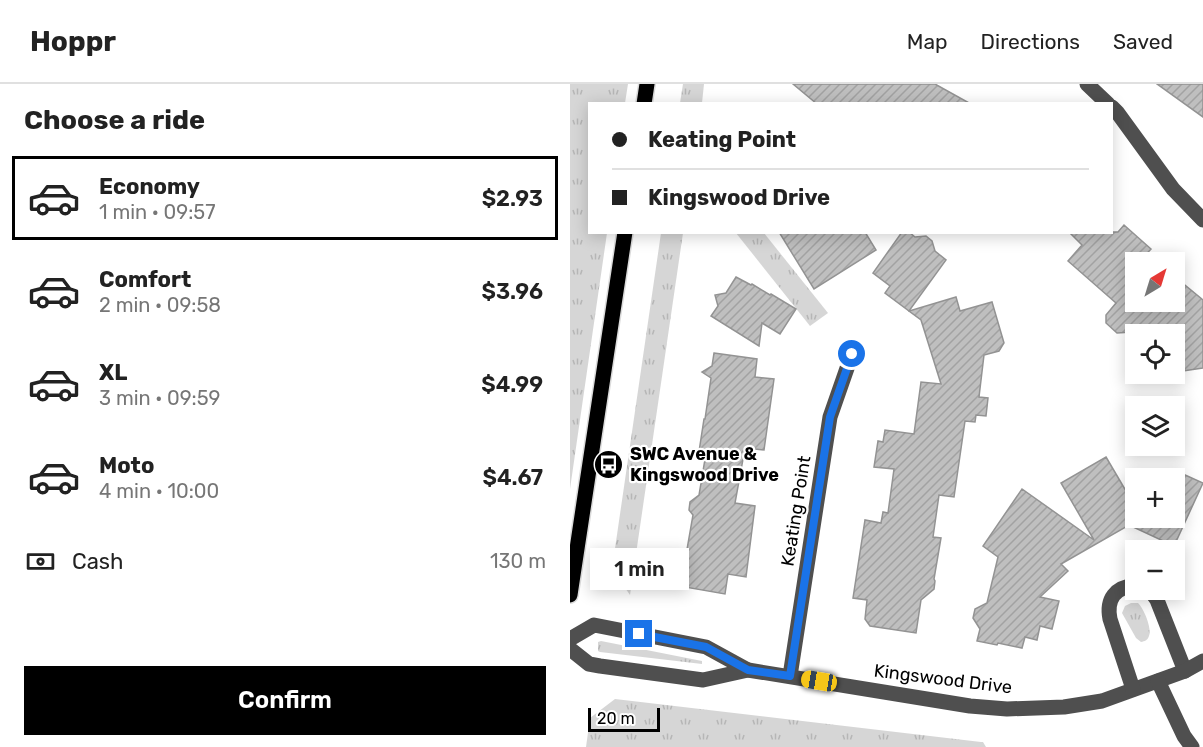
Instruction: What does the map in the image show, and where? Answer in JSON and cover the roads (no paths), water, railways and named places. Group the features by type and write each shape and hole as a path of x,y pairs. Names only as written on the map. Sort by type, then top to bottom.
{"main road":[{"path":"645,102 647,84"},
{"path":"570,595 625,234"}],"street":[{"path":"1086,84 1106,102"},
{"path":"1113,108 1173,189 1203,220"},
{"name":"Keating Point","path":"790,676 830,417 852,354"},
{"path":"1125,587 1113,595 1108,611 1133,689"},
{"path":"1156,600 1185,671"},
{"name":"Kingswood Drive","path":"570,639 594,625 706,647 748,670 970,706 1007,709 1102,701 1185,671 1203,661"},
{"name":"Kingswood Drive","path":"570,649 589,664 703,680 748,670"},
{"path":"1158,681 1184,736 1192,747"}],"place":[{"name":"SWC Avenue & Kingswood Drive","path":"609,464"}]}
